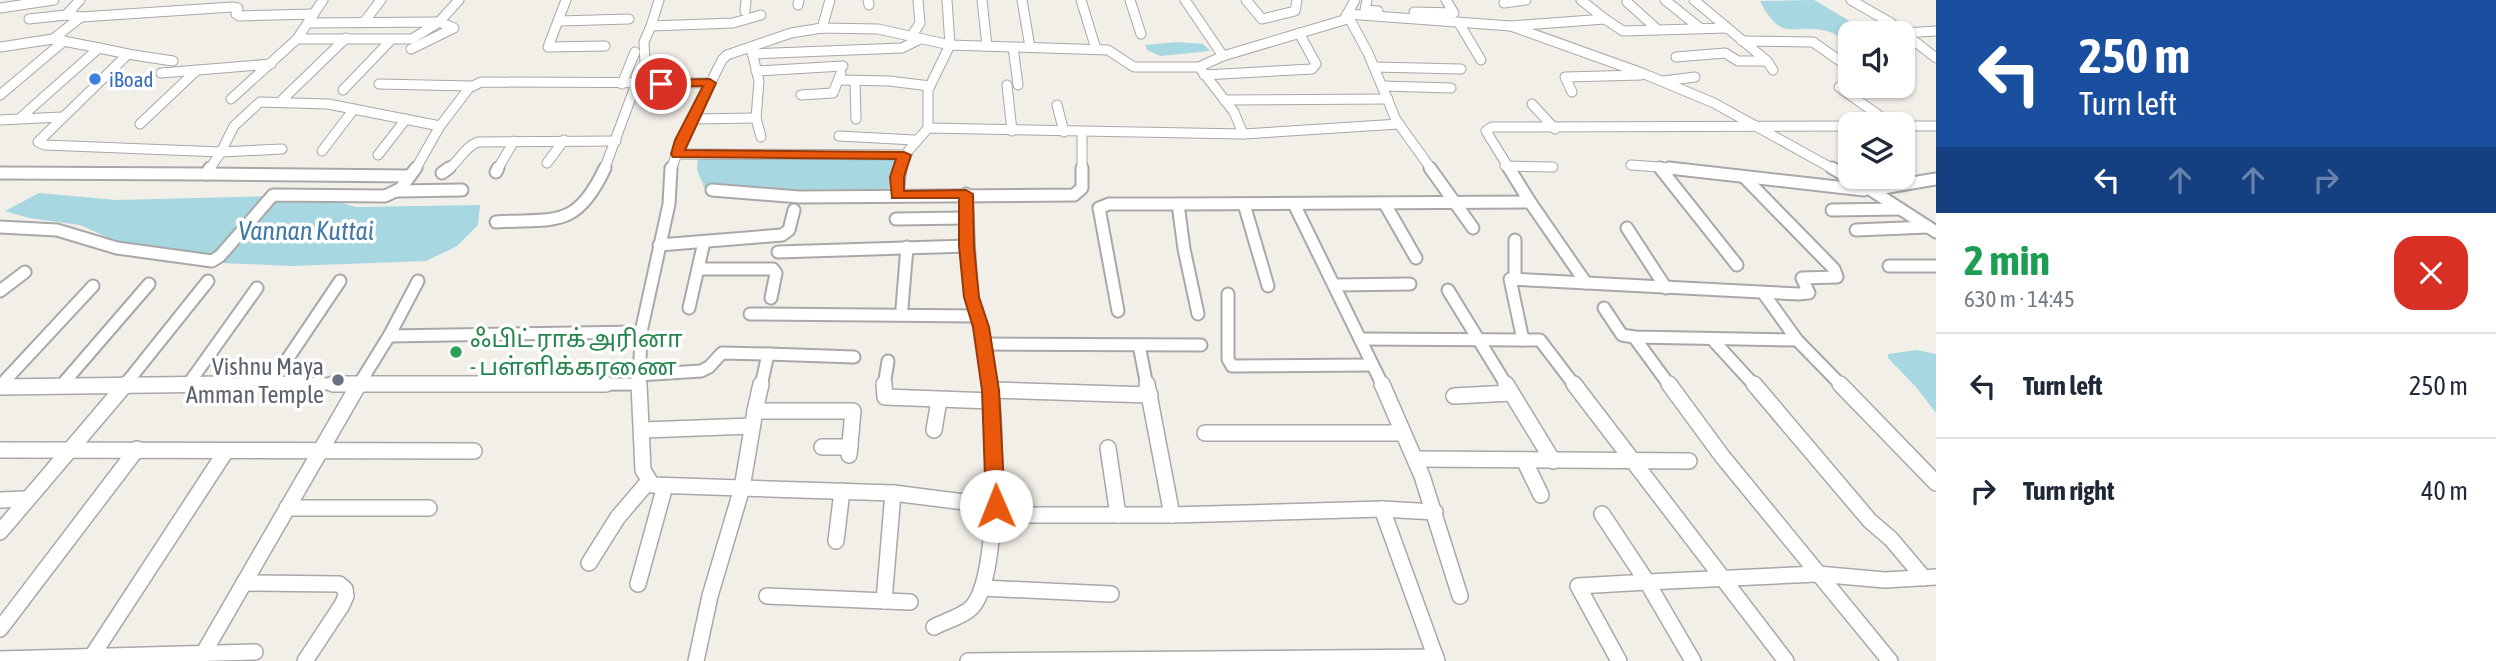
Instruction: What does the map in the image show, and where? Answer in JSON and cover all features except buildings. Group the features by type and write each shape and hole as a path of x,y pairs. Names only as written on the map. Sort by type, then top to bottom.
{"street":[{"path":"43,0 25,17 81,17 232,7 238,8 236,14 239,16 364,22 439,22 454,28 411,49"},
{"path":"0,8 54,0"},
{"path":"66,15 80,0"},
{"path":"231,99 297,39 323,0"},
{"path":"364,22 382,0"},
{"path":"297,39 391,40 419,37 439,22 459,0"},
{"path":"566,0 548,47 605,46"},
{"path":"659,0 644,42 645,64 671,63"},
{"path":"745,11 747,0"},
{"path":"822,28 830,0"},
{"path":"648,482 643,470 643,430 638,379 641,332 669,204 671,169 710,83 727,55 752,50 849,50 902,48 913,45 920,23 918,0"},
{"path":"928,128 927,99 930,86 950,45 947,0"},
{"path":"982,0 987,46"},
{"path":"1022,0 1030,47"},
{"path":"1081,0 1096,50"},
{"path":"1130,0 1141,34"},
{"path":"1185,0 1213,46 1223,56"},
{"path":"1246,0 1262,19 1295,11 1297,0"},
{"path":"1365,10 1367,0"},
{"path":"1350,8 1454,13 1446,0"},
{"path":"1451,0 1474,24"},
{"path":"1504,3 1526,0"},
{"path":"1581,0 1623,30 1727,29"},
{"path":"1665,0 1700,28"},
{"path":"1694,0 1767,61 1773,70"},
{"path":"1851,0 1885,21"},
{"path":"1627,2 1658,30"},
{"path":"1202,71 1223,56 1344,20 1350,8"},
{"path":"1350,8 1459,23 1511,26 1647,75 1714,103 1871,190 1932,229"},
{"path":"1350,8 1399,124 1473,228"},
{"path":"651,26 733,23 761,15"},
{"path":"53,39 81,17"},
{"path":"559,21 629,19"},
{"path":"1511,26 1516,23 1605,19"},
{"path":"1459,23 1482,60"},
{"path":"752,50 791,33 822,28 877,29 950,45 1113,52 1123,64 1130,67 1202,71 1311,69 1316,64 1299,33"},
{"path":"1915,32 1936,31"},
{"path":"282,100 346,38"},
{"path":"0,47 53,39 173,61"},
{"path":"343,90 391,40"},
{"path":"0,95 64,41"},
{"path":"1742,41 1813,43 1822,46 1838,59"},
{"path":"1915,41 1936,58"},
{"path":"0,58 15,46"},
{"path":"1012,131 1013,47"},
{"path":"19,119 99,48"},
{"path":"752,50 759,81 756,118 761,137"},
{"path":"801,95 833,93 849,50"},
{"path":"622,84 635,52"},
{"path":"1675,57 1725,53 1738,61 1767,61"},
{"path":"127,54 38,142 45,145 221,152 282,149"},
{"path":"161,73 271,64"},
{"path":"756,71 843,66"},
{"path":"1374,67 1461,69"},
{"path":"141,124 197,70"},
{"path":"1202,71 1234,112 1243,134"},
{"path":"1572,92 1565,77 1647,75"},
{"path":"1662,81 1695,76"},
{"path":"839,80 930,86"},
{"path":"855,81 856,120"},
{"path":"379,85 710,83"},
{"path":"398,191 440,125 476,84"},
{"path":"496,222 562,218 573,214 599,182 636,85"},
{"path":"1382,86 1451,88"},
{"path":"1854,98 1874,112"},
{"path":"1224,100 1388,99"},
{"path":"206,174 234,126 254,104 282,100 354,109 440,125"},
{"path":"1532,104 1555,129"},
{"path":"1056,105 1064,132"},
{"path":"323,151 354,109"},
{"path":"0,120 62,117"},
{"path":"692,119 756,118"},
{"path":"378,155 406,120"},
{"path":"897,195 897,177 904,155 928,128 1243,134 1399,124"},
{"path":"1586,283 1506,166 1487,129 1838,126"},
{"path":"1915,126 1936,126"},
{"path":"1082,133 1082,188 1099,210 1118,311"},
{"path":"839,136 914,141"},
{"path":"547,163 564,140"},
{"path":"496,172 514,141"},
{"path":"442,173 457,163 469,145 474,143 616,141"},
{"path":"678,154 904,155"},
{"path":"1631,165 1871,190 1936,179"},
{"path":"1506,166 1553,167"},
{"path":"1658,167 1737,265"},
{"path":"0,173 410,176"},
{"path":"273,195 271,189 285,173"},
{"path":"1523,340 1510,279 1764,294 1807,294 1809,291 1802,278 1837,277 1834,270 1745,178"},
{"path":"0,227 57,230 117,248 212,261 220,256 273,195 318,193 383,196 398,191 462,190"},
{"path":"712,190 799,197 966,194 1178,204 1530,202"},
{"path":"934,627 972,607 982,589 996,506 991,396 984,344 971,297 966,194"},
{"path":"1178,204 1184,249 1198,314"},
{"path":"1244,204 1268,286"},
{"path":"1294,204 1416,459 1460,596"},
{"path":"1385,204 1416,258"},
{"path":"1832,210 1900,209"},
{"path":"659,245 782,235 789,230 794,210"},
{"path":"896,219 966,218"},
{"path":"1627,228 1666,288"},
{"path":"1856,230 1932,229"},
{"path":"1515,240 1516,279"},
{"path":"689,308 704,242"},
{"path":"778,252 967,246"},
{"path":"902,308 907,247"},
{"path":"1889,266 1936,266"},
{"path":"698,269 773,269 776,273 771,298"},
{"path":"0,291 24,272"},
{"path":"0,532 124,386 208,281"},
{"path":"272,382 340,281"},
{"path":"201,657 389,336 418,281"},
{"path":"61,387 149,284"},
{"path":"1335,285 1410,284"},
{"path":"0,386 93,286"},
{"path":"187,386 257,288"},
{"path":"1448,290 1553,461"},
{"path":"1228,294 1228,359 1232,366 1372,365"},
{"path":"1764,294 1797,340 1936,483"},
{"path":"1604,308 1622,335 1634,337 1797,340"},
{"path":"750,314 977,316"},
{"path":"389,336 641,332"},
{"path":"1634,337 1722,456 1890,661"},
{"path":"1360,339 1480,342 1540,340 1786,661"},
{"path":"1712,339 1773,405 1870,521 1930,577"},
{"path":"984,344 1201,345"},
{"path":"1139,345 1172,515"},
{"path":"0,386 187,386 272,382 358,385 638,379 701,371 709,367 722,353 854,356"},
{"path":"696,661 710,596 742,488 753,418 768,354"},
{"path":"888,361 883,393 885,397 939,400 991,396 1150,395"},
{"path":"1454,396 1511,393"},
{"path":"934,430 939,400"},
{"path":"643,430 853,411 849,451 822,447"},
{"path":"1205,433 1404,433"},
{"path":"1108,448 1118,515"},
{"path":"0,629 137,449"},
{"path":"0,450 474,451"},
{"path":"92,656 226,451"},
{"path":"1416,459 1689,461"},
{"path":"1524,460 1541,495"},
{"path":"648,482 665,486 893,493 996,506 1024,514 1172,515 1382,509 1435,512"},
{"path":"589,563 618,517 648,482"},
{"path":"638,584 665,486"},
{"path":"836,541 842,491"},
{"path":"884,601 893,493"},
{"path":"0,500 26,499"},
{"path":"286,508 429,508"},
{"path":"968,661 1436,659 1382,509"},
{"path":"1602,514 1647,582 1693,661"},
{"path":"1619,661 1578,586 1817,574 1885,580 1930,577"},
{"path":"244,583 339,584 345,589 342,605 305,661"},
{"path":"982,589 1111,594"},
{"path":"767,596 910,602"},
{"path":"0,659 201,657 255,652"}],"water":[{"path":"1814,0 1850,21 1838,21 1838,36 1818,29 1783,28 1768,15 1760,1"},
{"path":"1177,42 1203,44 1210,51 1160,56 1147,50 1145,45"},
{"path":"698,156 900,159 887,193 784,203 708,196 697,170"},
{"name":"Vannan Kuttai","path":"39,193 116,200 314,195 356,207 480,205 478,225 457,246 426,261 292,266 200,262 146,255 80,225 29,218 5,211"},
{"path":"1917,350 1936,354 1936,413 1888,358 1888,354"}],"place":[{"name":"iBoad","path":"95,79"},
{"name":"ஃபிட் ராக் அரினா - பள்ளிக்கரணை","path":"456,352"},
{"name":"Vishnu Maya Amman Temple","path":"338,380"}],"route":[{"path":"661,84 710,83 681,140 678,154 904,155 897,177 897,195 966,194 971,297 981,327 991,390 996,506"}]}
